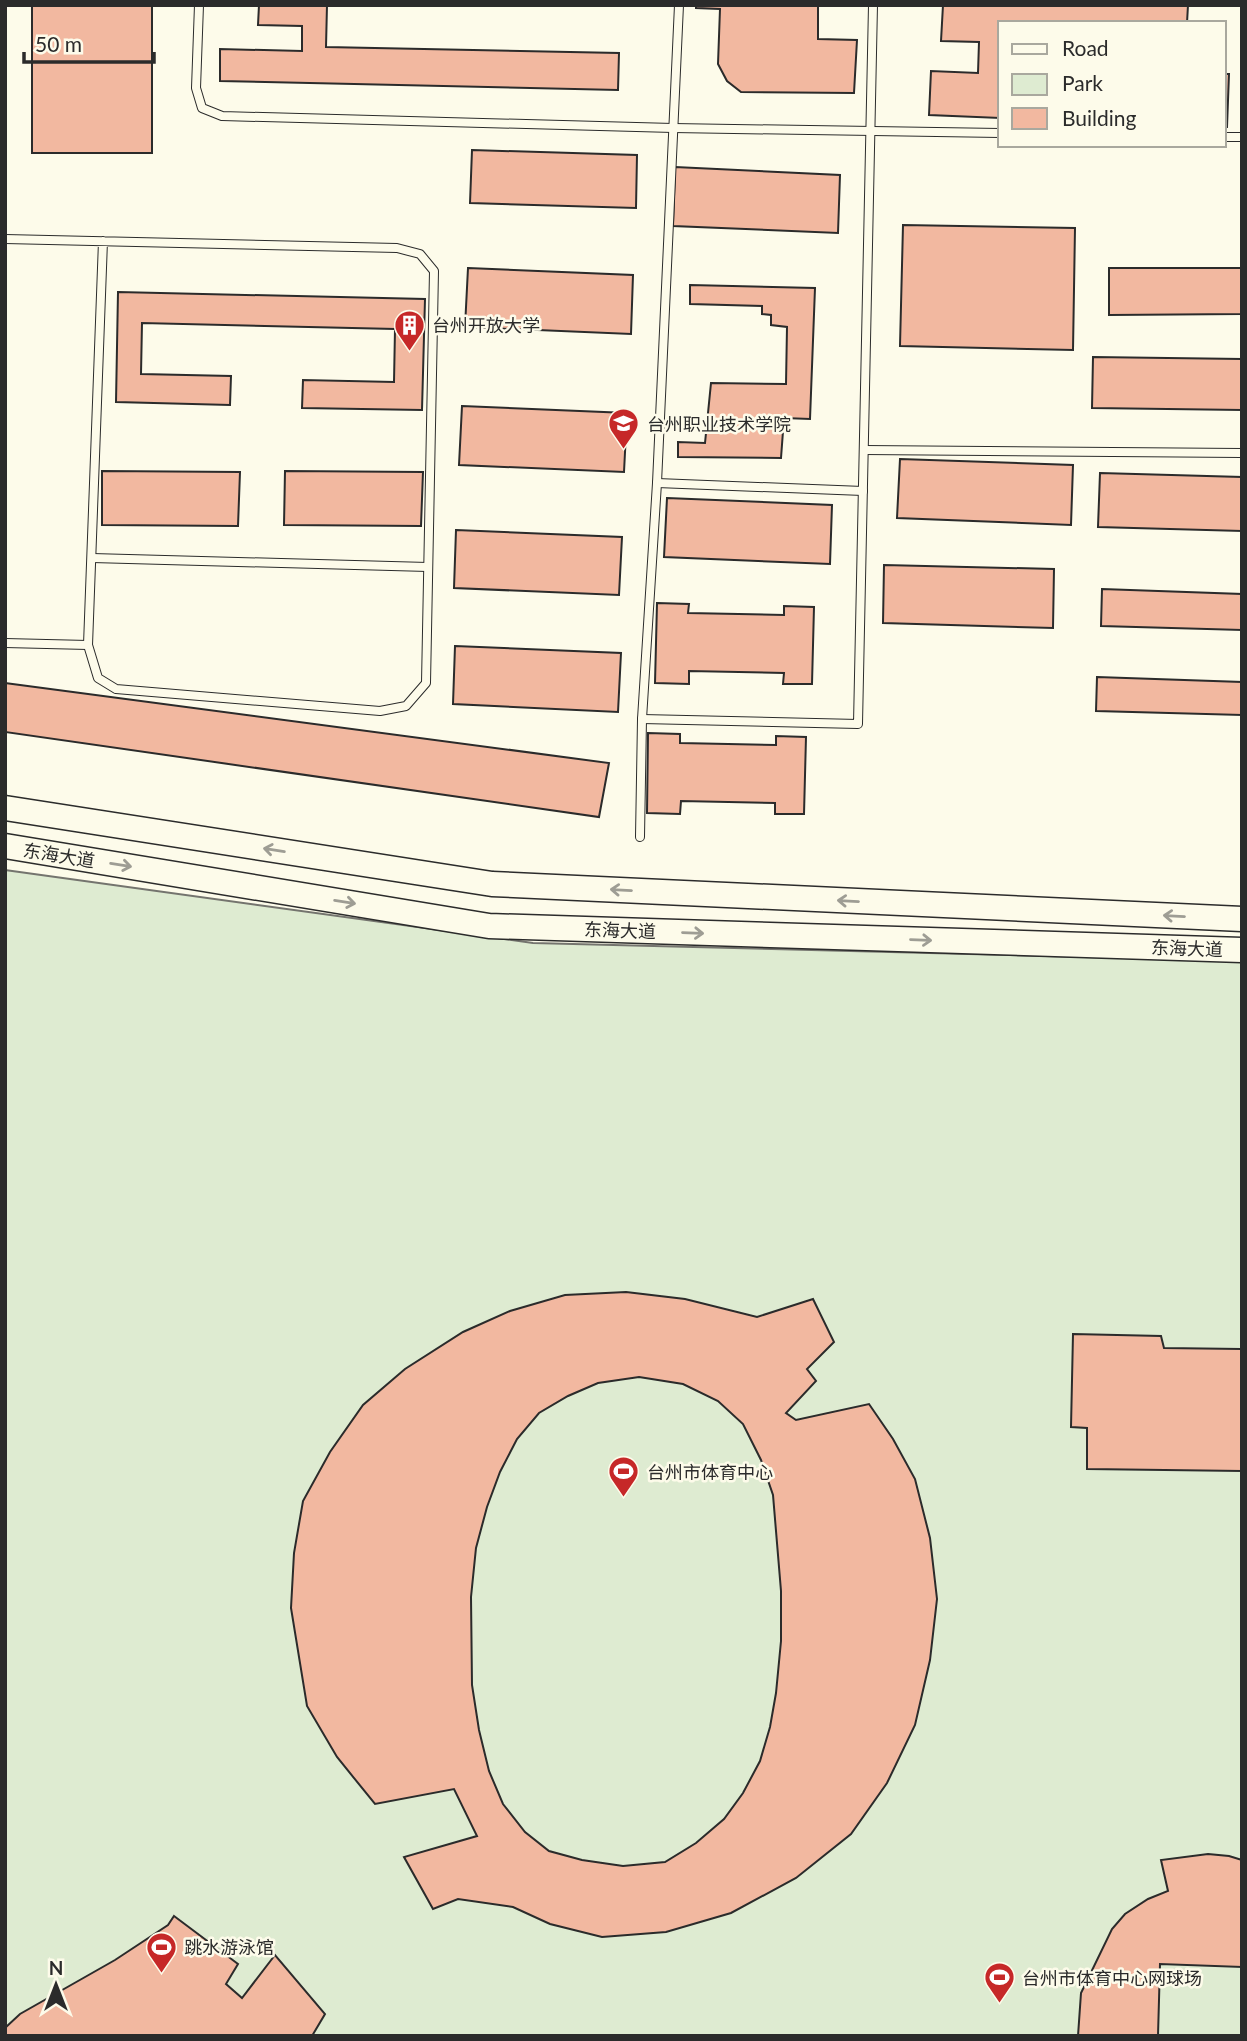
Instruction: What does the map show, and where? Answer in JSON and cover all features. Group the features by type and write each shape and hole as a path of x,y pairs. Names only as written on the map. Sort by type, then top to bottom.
{"main road":[{"name":"东海大道","path":"5,808 492,884 1242,919"},
{"name":"东海大道","path":"5,846 489,926 1242,950"}],"lane":[{"path":"199,5 196,88 202,108 222,116 673,128 998,132"},
{"path":"640,837 642,719 657,483 679,5"},
{"path":"642,719 858,724 873,5"},
{"path":"5,239 103,241 397,248 420,254 434,271 426,683 406,706 380,711 116,689 98,678 88,645 103,241"},
{"path":"864,450 1242,453"},
{"path":"657,483 863,491"},
{"path":"92,558 428,567"},
{"path":"5,643 88,645"}],"green space":[{"name":"台州市体育中心","path":"5,870 533,943 1242,961 1242,2036 5,2036"}],"building":[{"path":"32,5 152,5 152,153 32,153"},
{"path":"259,5 327,5 326,47 619,53 618,90 220,81 220,49 302,51 302,26 258,25"},
{"path":"696,5 818,5 818,39 857,40 854,93 741,92 727,81 718,64 720,9 696,8"},
{"path":"943,5 1188,5 1187,21 998,21 998,118 929,115 931,71 978,73 979,42 941,41"},
{"path":"1226,74 1229,74 1227,127"},
{"path":"472,150 637,155 636,208 470,203"},
{"path":"675,167 840,175 838,233 673,226"},
{"path":"903,225 1075,228 1073,350 900,346"},
{"path":"468,268 633,275 631,334 465,327"},
{"path":"1109,268 1242,268 1242,314 1109,315"},
{"path":"690,285 815,288 810,419 784,418 781,458 678,457 678,442 705,443 711,383 786,384 787,327 771,325 771,315 762,314 762,306 690,304"},
{"name":"台州开放大学","path":"118,292 425,299 422,410 302,408 303,380 394,382 395,329 142,323 141,374 231,376 230,405 116,402"},
{"path":"1093,357 1242,359 1242,410 1092,408"},
{"path":"462,406 627,413 624,472 459,465"},
{"path":"900,459 1073,465 1071,525 897,518"},
{"path":"102,471 240,472 238,526 102,525"},
{"path":"285,471 423,472 421,526 284,525"},
{"path":"1100,473 1242,477 1242,531 1098,527"},
{"path":"667,498 832,505 830,564 664,557"},
{"path":"456,530 622,537 619,595 454,588"},
{"path":"884,565 1054,569 1053,628 883,623"},
{"path":"1102,589 1242,594 1242,630 1101,626"},
{"path":"657,603 689,604 688,613 784,615 784,606 814,607 812,684 783,684 784,673 689,671 689,684 655,683"},
{"path":"455,646 621,653 618,712 453,704"},
{"path":"1097,677 1242,682 1242,715 1096,711"},
{"path":"5,683 609,763 599,817 5,732"},
{"path":"648,733 680,734 680,743 776,745 776,736 806,737 804,814 775,814 775,803 681,801 680,814 647,813"},
{"name":"台州市体育中心","path":"626,1292 685,1299 757,1317 813,1299 834,1342 807,1369 816,1381 786,1413 796,1420 869,1404 893,1439 915,1479 930,1538 937,1599 930,1660 915,1725 887,1783 851,1834 796,1878 731,1913 666,1932 602,1937 550,1924 513,1907 458,1899 433,1909 404,1857 477,1836 454,1789 375,1804 337,1757 307,1706 291,1608 294,1553 303,1501 330,1452 363,1405 405,1369 463,1332 510,1311 565,1295","holes":["639,1377 683,1384 718,1401 743,1424 761,1460 773,1495 781,1591 781,1641 770,1727 760,1761 743,1793 724,1819 696,1843 665,1862 623,1866 582,1860 549,1851 525,1832 503,1804 489,1771 472,1685 471,1597 476,1548 500,1472 517,1439 539,1413 598,1383"]},
{"path":"1073,1334 1161,1336 1164,1348 1241,1349 1242,1338 1242,1471 1087,1469 1087,1428 1071,1427"},
{"path":"1208,1854 1242,1860 1242,1967 1160,1964 1158,2036 1078,2036 1081,1993 1112,1929 1125,1914 1148,1899 1168,1891 1161,1860"},
{"name":"跳水游泳馆","path":"174,1916 238,1964 226,1984 242,1998 275,1955 325,2014 312,2036 5,2036 5,2028 20,2014 115,1960 168,1925"}],"place":[{"name":"台州开放大学","path":"409,352"},
{"name":"台州职业技术学院","path":"624,451"},
{"name":"台州市体育中心","path":"624,1499"},
{"name":"跳水游泳馆","path":"161,1974"},
{"name":"台州市体育中心网球场","path":"999,2005"}]}
